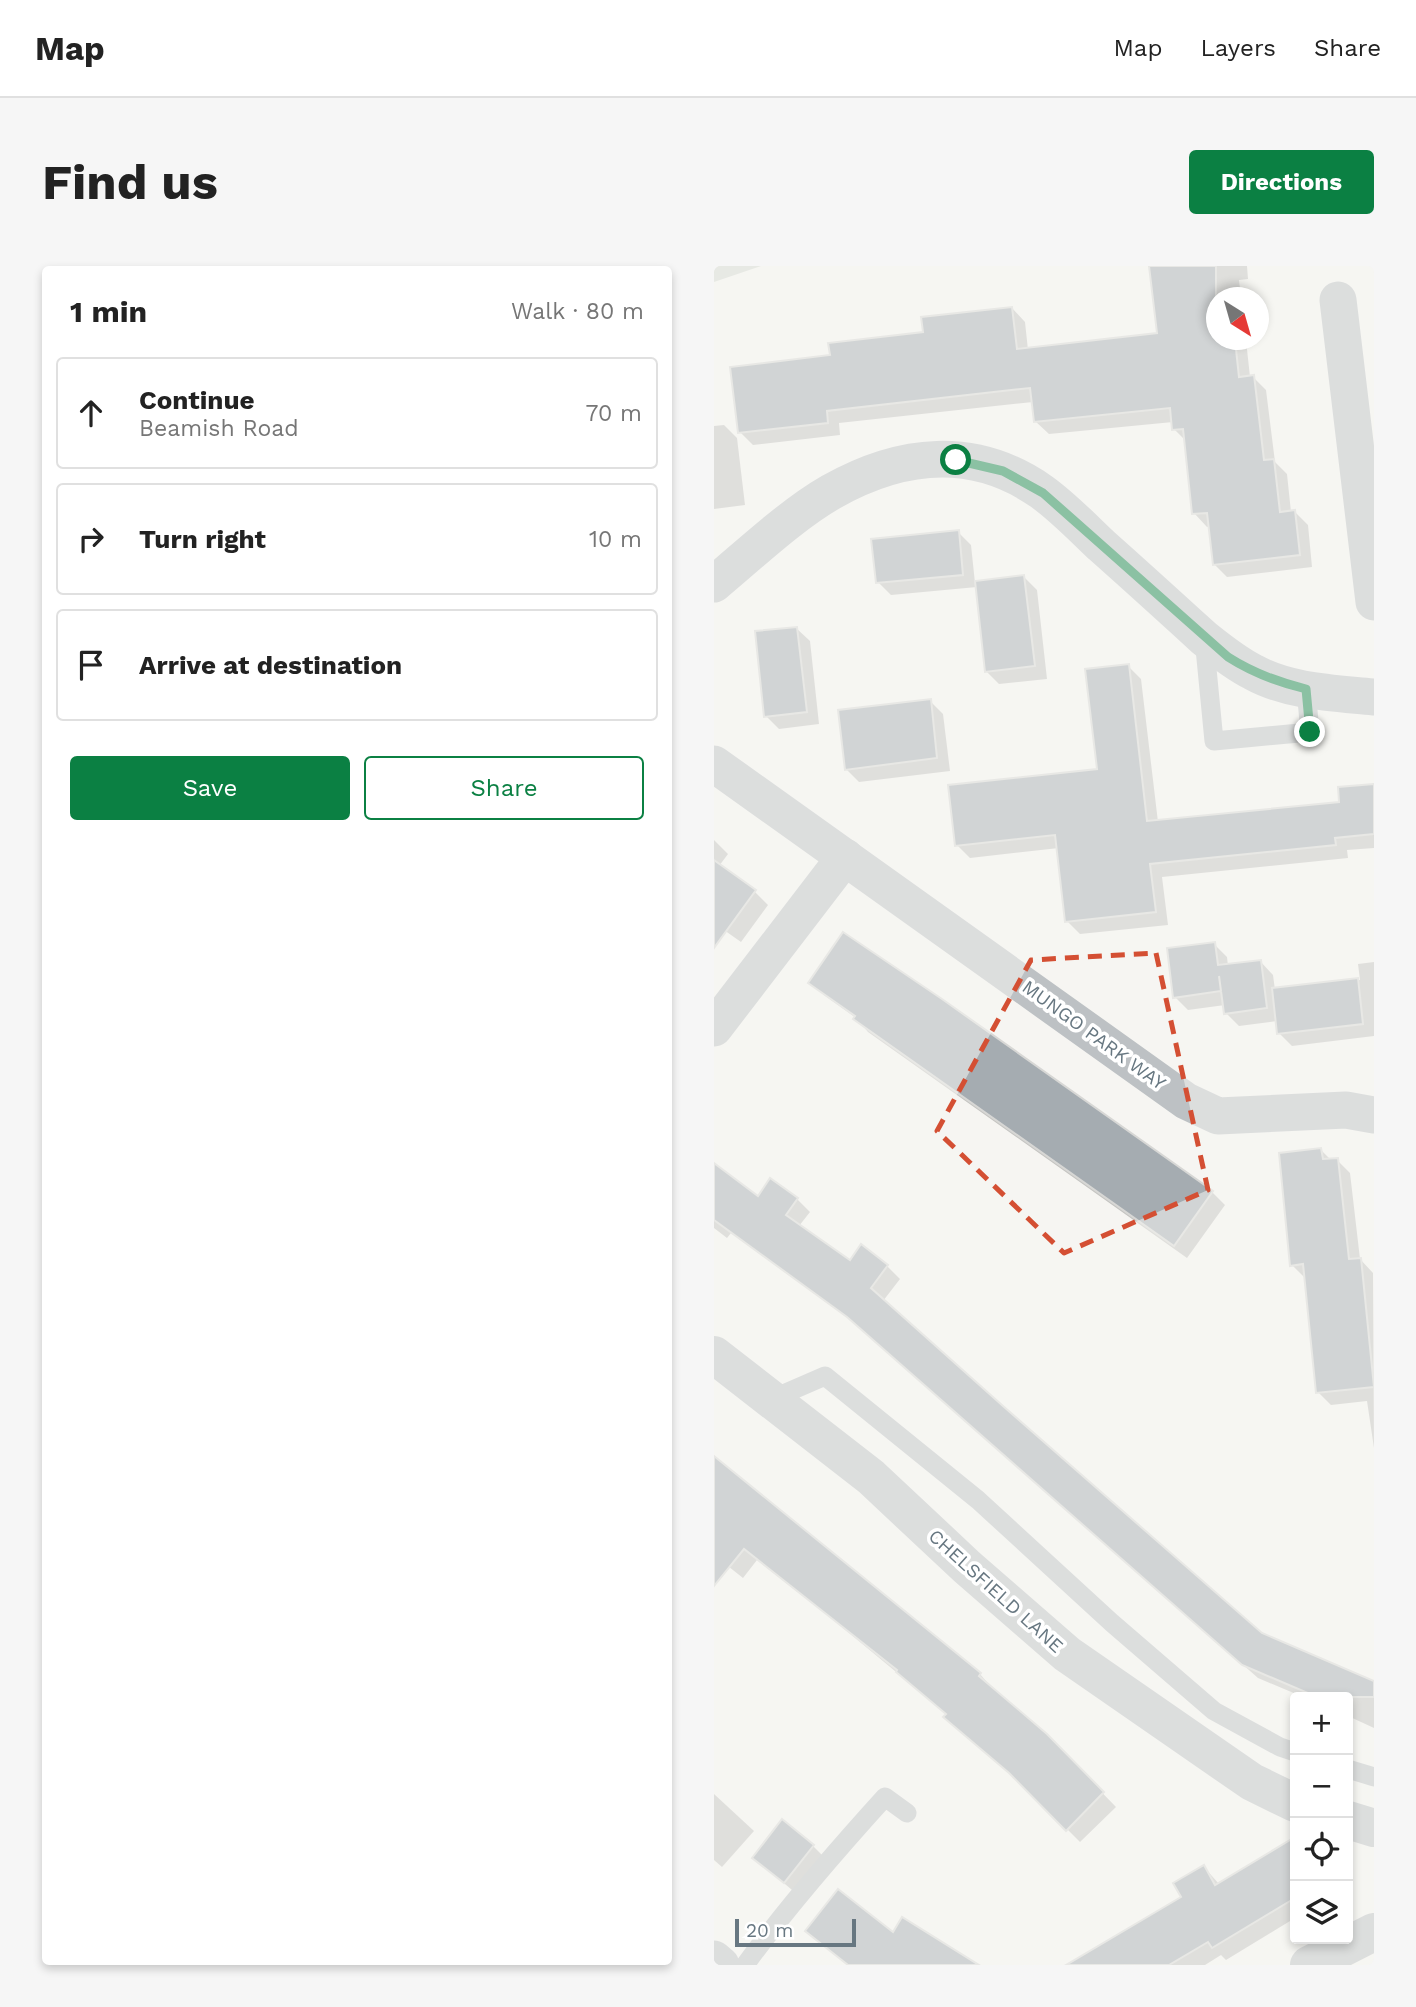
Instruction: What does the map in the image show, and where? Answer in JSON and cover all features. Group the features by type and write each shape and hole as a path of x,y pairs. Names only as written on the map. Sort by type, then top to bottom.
{"street":[{"path":"1338,300 1374,602"},
{"path":"714,584 805,510 828,493 857,478 906,461 930,458 956,460 1003,471 1043,493 1204,638 1254,673 1275,682 1306,689 1374,697"},
{"name":"MUNGO PARK WAY","path":"714,764 1186,1101 1201,1109 1219,1116 1335,1110 1374,1115"},
{"path":"714,1028 845,857"},
{"name":"CHELSFIELD LANE","path":"714,1355 871,1477 967,1567 1067,1654 1252,1782 1290,1800"},
{"path":"1353,1822 1374,1828"},
{"path":"1309,1965 1374,1932"},
{"path":"714,1959 721,1965"}],"lane":[{"path":"1204,638 1214,741 1310,732 1306,689"},
{"path":"772,1399 825,1376 978,1500 1111,1623 1214,1710 1290,1750"},
{"path":"1353,1771 1374,1777"},
{"path":"745,1965 825,1863 885,1797 907,1814"}],"highlighted area":[{"path":"1156,953 1208,1190 1064,1253 937,1131 1031,960"}],"shaded area":[{"path":"714,266 761,266 714,282"}],"building":[{"path":"1149,266 1216,266 1216,287 1206,287 1206,350 1236,350 1239,377 1254,375 1264,460 1274,459 1280,512 1295,510 1300,555 1213,565 1207,513 1192,514 1183,429 1172,430 1170,408 1034,422 1030,388 827,411 828,423 738,433 730,367 830,355 828,343 923,332 921,317 1012,307 1017,349 1157,333"},
{"path":"959,530 963,575 876,583 871,539"},
{"path":"1024,575 1035,666 985,672 975,581"},
{"path":"797,627 807,712 764,717 755,631"},
{"path":"1129,664 1147,821 1339,802 1338,787 1374,784 1374,834 1335,838 1336,845 1150,864 1156,912 1065,922 1055,835 955,846 948,785 1097,769 1085,669"},
{"path":"931,699 937,758 845,770 838,710"},
{"path":"714,860 756,890 714,948"},
{"path":"843,932 1213,1191 1174,1246 853,1019 855,1016 808,983"},
{"path":"1215,942 1218,965 1261,960 1267,1008 1224,1014 1221,991 1173,998 1167,948"},
{"path":"1358,978 1363,1024 1277,1034 1272,988"},
{"path":"1321,1148 1323,1159 1338,1158 1349,1259 1361,1258 1374,1387 1316,1393 1303,1264 1290,1266 1279,1153"},
{"path":"714,1163 758,1196 770,1178 798,1198 786,1215 850,1260 861,1244 888,1265 871,1288 1262,1633 1374,1681 1374,1697 1353,1697 1353,1692 1305,1692 1242,1665 847,1317 714,1220"},
{"path":"714,1456 981,1673 979,1676 1047,1734 1104,1792 1066,1831 1009,1773 943,1717 946,1714 896,1672 897,1670 744,1549 714,1586"},
{"path":"782,1819 814,1845 784,1883 752,1858"},
{"path":"1290,1840 1290,1901 1212,1948 1208,1942 1169,1965 1066,1965 1181,1897 1173,1883 1204,1865 1215,1885"},
{"path":"838,1889 893,1932 902,1917 979,1965 848,1965 805,1931"}],"route":[{"path":"956,460 1003,471 1043,493 1228,657 1275,682 1306,689 1310,732"}]}
